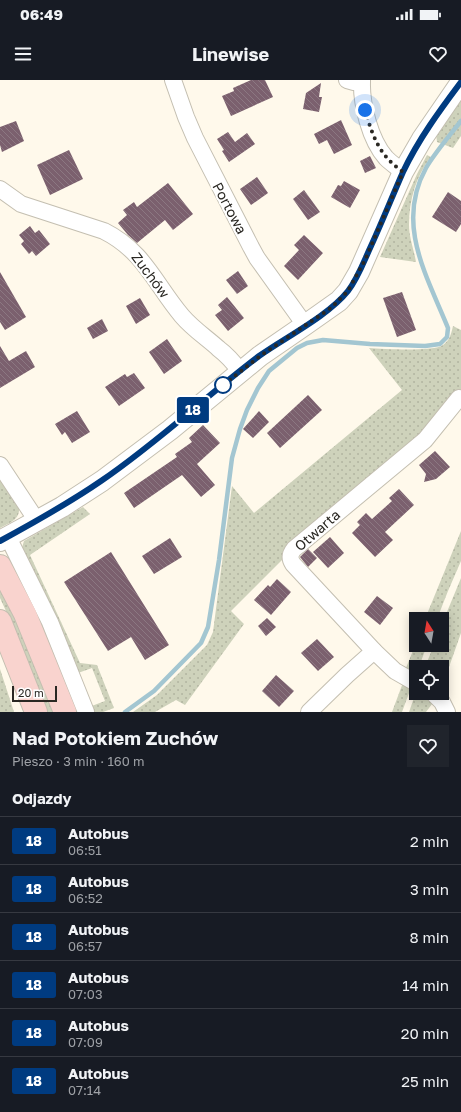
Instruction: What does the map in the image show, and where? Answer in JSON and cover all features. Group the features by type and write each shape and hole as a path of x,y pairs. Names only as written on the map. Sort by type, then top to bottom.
{"main road":[{"path":"2,569 25,614 65,712"},
{"path":"0,621 36,712"}],"street":[{"name":"Portowa","path":"173,80 195,138 251,247 257,258 305,326"},
{"path":"357,81 369,124 380,150 386,158 403,172"},
{"path":"86,712 50,622 4,539 62,506 108,476 170,430 240,371 339,301 354,282 365,260 403,172 429,127 461,82"},
{"name":"Zuchów","path":"0,189 21,204 104,231 115,236 127,245 146,265 182,316 193,328 220,349 240,371"},
{"name":"Otwarta","path":"409,679 396,671 374,651 292,564 290,554 294,549 425,440 459,398"},
{"path":"0,465 37,521"},
{"path":"309,712 374,651"},
{"path":"440,700 447,712"}],"green space":[{"path":"461,96 461,136 453,148 437,142 436,134"},
{"path":"427,155 431,157 417,180 410,206 409,225 416,262 380,257 417,174"},
{"path":"453,326 461,330 461,394 422,438 282,553 282,560 231,611 244,624 185,705 176,700 155,712 133,712 157,695 207,645 213,632 232,486 254,513 402,390 369,348 408,350 438,347 443,345 449,339"},
{"path":"0,475 19,508 19,512 16,518 0,528"},
{"path":"83,507 90,514 30,555 80,663 97,665 114,708 103,712 91,712 89,707 105,701 92,668 78,673 21,551 24,541"},
{"path":"461,531 461,561 440,612 428,612"},
{"path":"461,578 461,633 449,667 449,660 428,660 431,652 449,652 449,612 447,612"},
{"path":"0,584 56,712 46,712 11,622 0,598"},
{"path":"412,652 424,652 422,660 409,660"},
{"path":"409,660 409,673 404,673"},
{"path":"0,669 14,712 0,712"},
{"path":"404,680 409,683 409,693 402,712 392,712"},
{"path":"413,700 435,700 426,712 409,712"}],"building":[{"path":"251,80 265,80 273,97 231,116 222,96 234,91 233,88"},
{"path":"321,83 319,97 322,97 319,112 303,109 306,93"},
{"path":"341,120 352,145 334,154 327,140 319,144 314,134"},
{"path":"16,121 24,141 2,152 0,145 0,127"},
{"path":"228,132 235,142 247,133 255,144 229,162 217,139"},
{"path":"69,150 83,179 50,195 37,165"},
{"path":"370,156 376,168 365,173 360,161"},
{"path":"257,177 268,193 251,205 240,189"},
{"path":"344,181 360,190 350,208 331,197 338,185 341,186"},
{"path":"168,183 193,214 173,230 165,220 137,243 118,223 127,215 123,210 134,202 137,207"},
{"path":"304,190 320,212 308,220 293,199"},
{"path":"448,192 461,201 461,224 456,232 432,217"},
{"path":"30,226 35,233 39,230 50,244 36,256 32,251 29,254 21,244 24,241 19,235"},
{"path":"304,235 323,253 298,280 284,266 299,250 294,245"},
{"path":"238,271 248,286 237,294 226,280"},
{"path":"0,272 26,317 5,330 0,322"},
{"path":"402,292 416,330 397,337 383,298"},
{"path":"227,297 244,318 228,331 215,315 222,310 218,305"},
{"path":"140,298 150,315 136,324 126,306"},
{"path":"102,319 108,331 93,339 87,328"},
{"path":"167,339 182,361 164,374 149,352"},
{"path":"0,346 9,361 26,351 35,367 0,388"},
{"path":"134,373 145,388 119,406 105,387 125,374 127,377"},
{"path":"308,395 322,410 280,448 267,433"},
{"path":"77,411 90,432 72,443 65,432 62,435 55,424"},
{"path":"259,411 269,422 253,438 243,429"},
{"path":"203,425 220,443 197,464 215,485 201,497 182,475 134,508 124,493 177,457 175,454 192,442 189,438"},
{"path":"435,451 450,467 436,479 424,482 426,474 419,465"},
{"path":"399,489 414,505 385,532 393,540 375,557 352,533 360,525 357,522 366,513 372,519 392,501 389,498"},
{"path":"330,537 344,553 328,568 313,552"},
{"path":"170,538 182,557 154,574 142,556"},
{"path":"308,549 317,558 308,567 300,557"},
{"path":"111,552 169,645 145,660 131,637 108,651 64,582"},
{"path":"277,579 291,592 271,615 254,600 268,585 270,587"},
{"path":"377,596 393,608 380,625 364,612"},
{"path":"267,618 276,627 266,636 258,626"},
{"path":"317,639 334,657 318,671 301,653"},
{"path":"276,675 294,691 279,707 262,691"}],"waterway":[{"path":"125,712 154,691 201,643 208,627 219,560 232,458 247,410 258,388 269,371 297,348 307,343 323,340 370,344 425,346 440,344 447,337 448,328 431,289 418,250 414,230 413,209 417,189 426,168 461,121"}],"bus line":[{"name":"18","path":"0,541 37,521 102,481 170,430 231,378 282,340 305,326 339,301 348,291 360,272 403,172 422,139 461,82"}],"route":[{"path":"223,385 221,387 282,340 331,308 348,291 360,272 403,172 394,166 380,150 365,110"}]}
